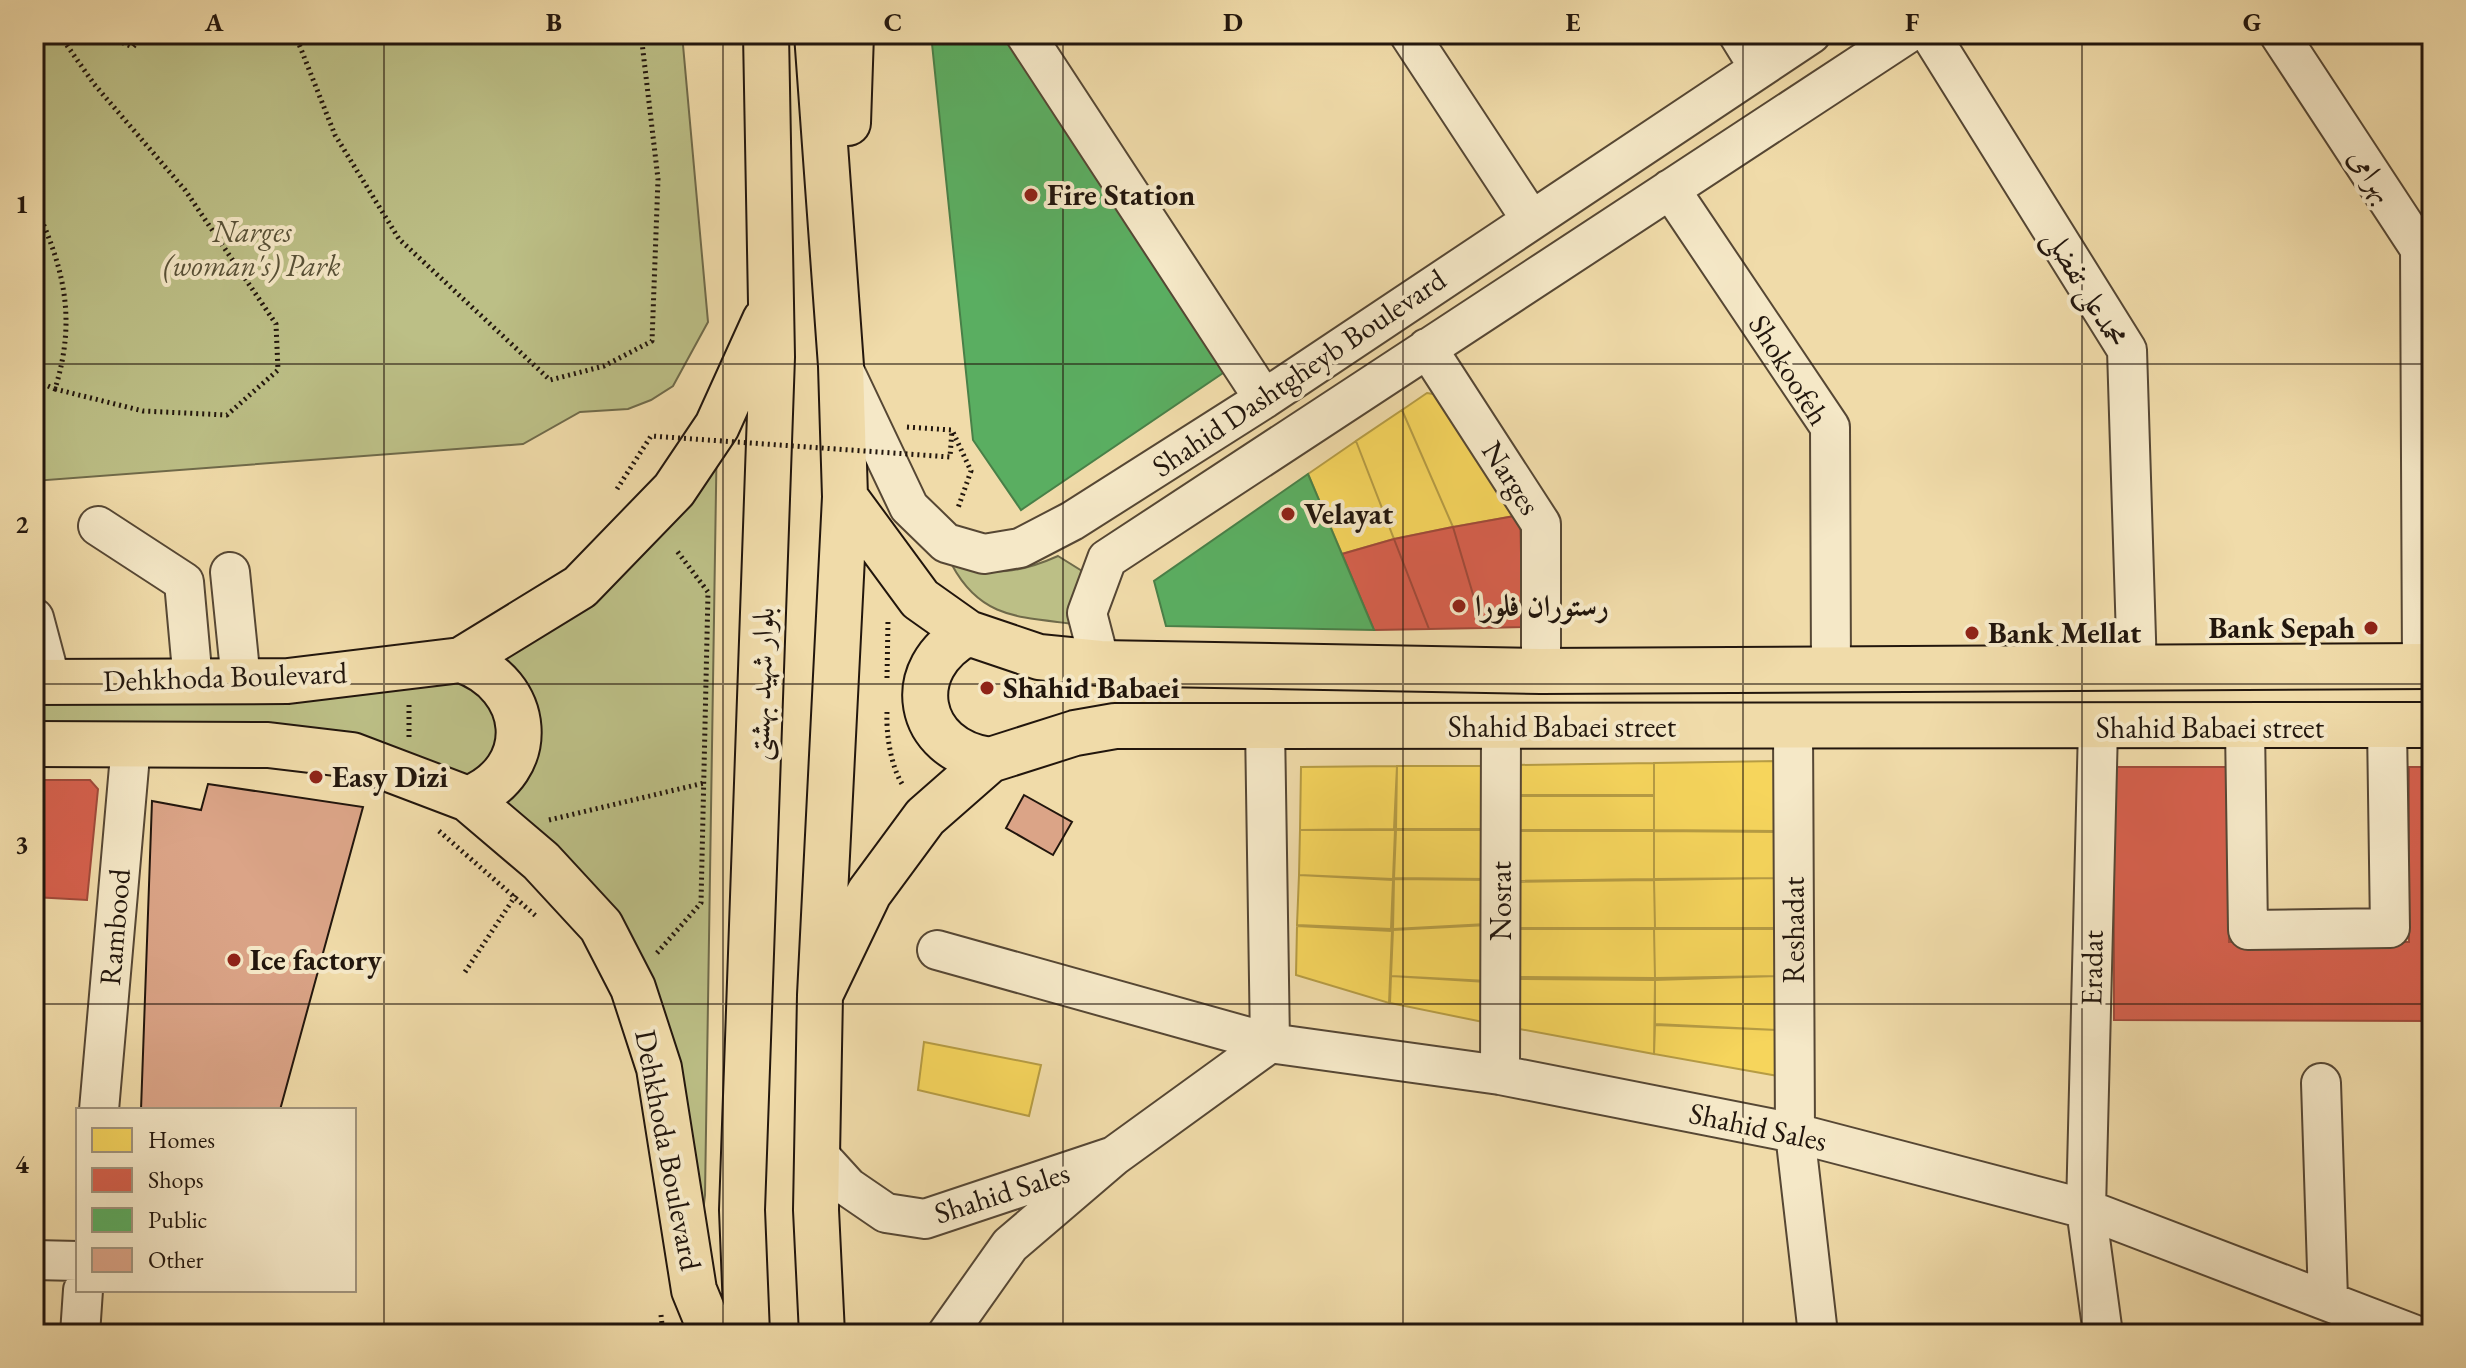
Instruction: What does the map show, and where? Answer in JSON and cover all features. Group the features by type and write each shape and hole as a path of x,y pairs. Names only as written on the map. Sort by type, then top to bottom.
{"main road":[{"path":"739,34 769,229"},
{"name":"بلوار شهید بهشتی","path":"747,1334 742,1210 771,307 766,34"},
{"path":"822,1334 816,1210 820,995 845,497 841,366 842,42"},
{"name":"Dehkhoda Boulevard","path":"42,682 288,681 461,660 580,587 674,490 717,426 771,307"},
{"name":"Shahid Babaei street","path":"845,497 920,599 968,633 1039,657 1100,663 1541,671 2427,666"},
{"path":"968,633 941,651 931,665 926,681 926,706 935,729 945,742 966,755 990,760"},
{"path":"461,660 477,665 499,680 516,709 519,729 516,752 503,775 484,792 468,799"},
{"name":"Shahid Babaei street","path":"820,995 869,893 925,817 990,760 1075,733 1115,726 2245,728 2432,725"},
{"name":"Dehkhoda Boulevard","path":"34,744 268,745 352,755 468,799 585,905 601,926 633,988 659,1068 694,1290 712,1334"},
{"path":"816,1210 842,1334"},
{"path":"694,1290 699,1334"}],"street":[{"path":"1025,34 1264,399"},
{"path":"1409,34 1530,218"},
{"path":"1738,34 1759,68"},
{"name":"Shahid Dashtgheyb Boulevard","path":"841,366 909,507 946,543 984,554 1020,548 1072,521 1264,399 1530,218 1811,34"},
{"name":"Shahid Dashtgheyb Boulevard","path":"1107,559 1907,34"},
{"name":"محمدعلی تفضلی","path":"1930,34 2127,350 2137,670"},
{"name":"بهرامی","path":"2279,34 2420,249 2427,666"},
{"name":"Shokoofeh","path":"1670,189 1830,427 1831,671"},
{"name":"Narges","path":"1427,348 1541,524 1541,671"},
{"path":"1072,521 1083,547 1107,559 1087,613 1100,663"},
{"path":"98,526 184,582 193,682"},
{"path":"230,572 241,681"},
{"path":"34,618 42,682"},
{"path":"937,950 1270,1043 1265,726"},
{"name":"Nosrat","path":"1500,1075 1501,727"},
{"name":"Reshadat","path":"1793,727 1795,1133 1818,1334"},
{"path":"2245,728 2248,930 2390,928 2387,727"},
{"name":"Eradat","path":"2098,728 2086,1209 2103,1334"},
{"name":"Rambood","path":"99,1108 131,744"},
{"name":"Shahid Sales","path":"947,1334 1010,1245 1114,1156 1270,1043 1500,1075 1795,1133 2086,1209 2328,1299 2392,1329"},
{"path":"2321,1083 2328,1299"},
{"name":"Shahid Sales","path":"817,1153 848,1187 886,1213 925,1219 1114,1156"},
{"path":"34,1260 76,1261"},
{"path":"80,1334 83,1292"}],"path":[{"path":"34,380 55,389 143,411 227,415 278,370 276,324 185,190 94,84 59,34"},
{"path":"100,34 133,47 144,34"},
{"path":"295,34 335,135 399,239 550,380 604,366 652,341 658,179 641,34"},
{"path":"34,203 55,255 67,308 67,338 55,389"},
{"path":"617,489 651,436 950,457 952,430"},
{"path":"649,963 701,903 708,592 677,551"},
{"path":"409,702 409,748"},
{"path":"540,822 704,783"},
{"path":"433,827 542,921"},
{"path":"465,972 510,908 520,886"}],"green space":[{"name":"Narges (woman's) Park","path":"34,34 682,34 708,322 673,386 651,400 628,409 580,412 523,444 34,481"},
{"path":"717,426 705,1195 694,1290 659,1068 541,861 352,755 34,744 34,682 423,664 580,586"},
{"path":"1058,556 1082,571 1075,624 1020,616 989,606 963,583 952,565 981,571 1006,571"}],"building: Homes":[{"path":"1427,393 1444,396 1520,515 1453,527 1402,410"},
{"path":"1402,410 1453,527 1394,539 1356,441"},
{"path":"1356,441 1394,539 1342,554 1308,474"},
{"path":"1777,761 1777,831 1654,830 1654,763"},
{"path":"1654,763 1654,795 1515,795 1516,765"},
{"path":"1397,766 1394,829 1300,830 1301,767"},
{"path":"1397,766 1487,766 1488,829 1396,829"},
{"path":"1515,796 1654,796 1654,830 1515,830"},
{"path":"1300,830 1395,830 1393,879 1299,875"},
{"path":"1396,830 1488,830 1488,879 1394,878"},
{"path":"1515,831 1654,831 1654,879 1515,881"},
{"path":"1654,831 1777,832 1777,878 1654,879"},
{"path":"1299,875 1393,880 1391,929 1297,925"},
{"path":"1777,878 1777,928 1655,928 1654,880"},
{"path":"1394,879 1488,880 1487,924 1393,929"},
{"path":"1654,880 1655,928 1515,928 1515,882"},
{"path":"1488,925 1488,981 1391,976 1393,930"},
{"path":"1297,926 1392,931 1389,1003 1296,975"},
{"path":"1515,929 1654,929 1655,978 1515,977"},
{"path":"1654,929 1777,929 1777,976 1655,978"},
{"path":"1391,976 1487,982 1488,1023 1390,1003"},
{"path":"1777,976 1777,1030 1655,1024 1655,980"},
{"path":"1515,979 1655,980 1654,1054 1514,1028"},
{"path":"1655,1025 1777,1030 1778,1076 1654,1054"},
{"path":"924,1042 1041,1065 1029,1116 918,1090"}],"building: Shops":[{"path":"1520,515 1523,627 1483,628 1453,527"},
{"path":"1453,527 1483,628 1429,629 1394,539"},
{"path":"1394,539 1429,629 1374,630 1342,554"},
{"path":"2114,767 2228,767 2229,942 2409,942 2409,767 2432,767 2432,1021 2114,1020"},
{"path":"34,780 90,780 98,789 87,900 34,897"}],"building: Public":[{"name":"Fire Station","path":"931,34 1003,34 1009,38 1222,351 1223,373 1021,510 973,440"},
{"name":"Velayat","path":"1308,474 1374,630 1166,626 1154,581"}],"building: Other":[{"name":"Ice factory","path":"208,784 363,807 281,1108 141,1108 152,801 201,810"},
{"path":"1024,795 1072,822 1053,855 1006,828"}],"place":[{"name":"Fire Station","path":"1031,195"},
{"name":"Velayat","path":"1288,514"},
{"name":"رستوران فلورا","path":"1459,606"},
{"name":"Bank Sepah","path":"2371,628"},
{"name":"Bank Mellat","path":"1972,633"},
{"name":"Shahid Babaei","path":"987,688"},
{"name":"Easy Dizi","path":"316,777"},
{"name":"Ice factory","path":"234,960"}]}
